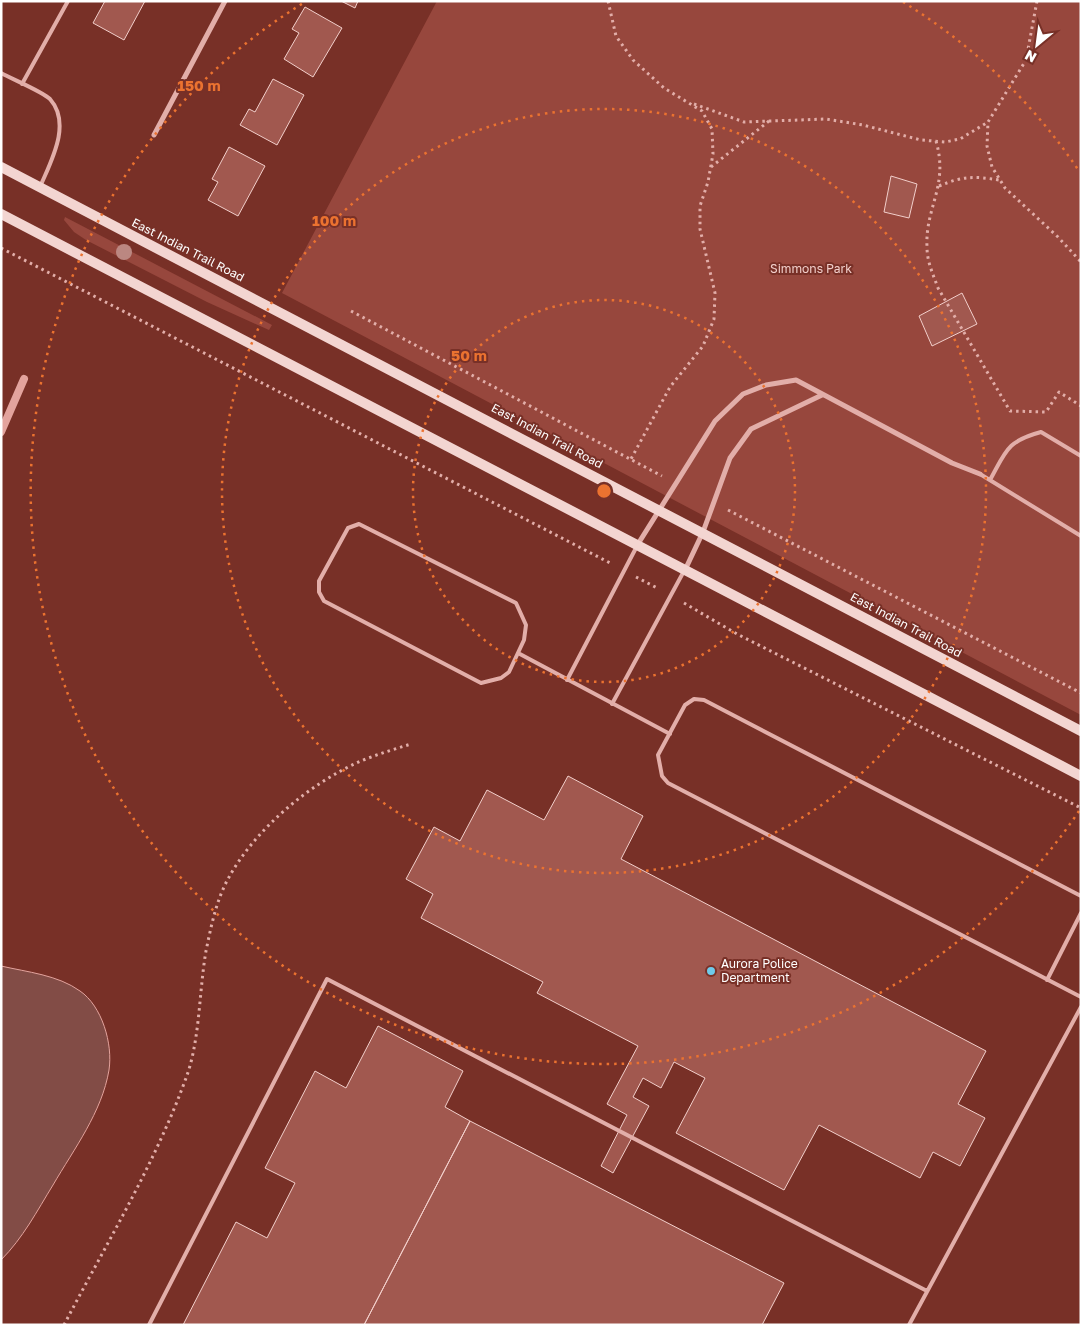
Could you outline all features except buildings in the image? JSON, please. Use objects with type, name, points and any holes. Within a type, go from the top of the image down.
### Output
[{"type":"main road","name":"East Indian Trail Road","points":[[1,167],[1081,731]]},
{"type":"main road","points":[[1,214],[1081,776]]},
{"type":"street","points":[[154,135],[225,1]]},
{"type":"street","points":[[638,544],[715,421],[743,394],[766,386],[796,380],[952,464],[980,474]]},
{"type":"street","points":[[685,570],[703,532],[730,458],[751,429],[822,395]]},
{"type":"lane","points":[[22,84],[68,1]]},
{"type":"lane","points":[[1,73],[49,98],[59,117],[59,137],[40,187]]},
{"type":"lane","points":[[990,480],[1008,448],[1015,440],[1028,435],[1041,432],[1081,456]]},
{"type":"lane","points":[[980,474],[1081,536]]},
{"type":"lane","points":[[359,524],[516,603],[526,625],[524,640],[518,653],[509,672],[502,678],[481,683],[324,601],[318,592],[319,581],[348,528],[359,524]]},
{"type":"lane","points":[[567,680],[638,544]]},
{"type":"lane","points":[[612,704],[685,570]]},
{"type":"lane","points":[[518,653],[670,734]]},
{"type":"lane","points":[[1081,896],[704,700],[694,699],[685,704],[658,755],[662,776],[668,783],[1081,997]]},
{"type":"lane","points":[[1047,980],[1081,913]]},
{"type":"lane","points":[[149,1325],[327,979],[927,1291]]},
{"type":"lane","points":[[909,1325],[1081,1007]]},
{"type":"path","points":[[608,1],[616,36],[633,60],[664,88],[702,111],[712,128],[713,154],[700,206],[700,221],[716,293],[714,319],[703,346],[670,387],[631,459]]},
{"type":"path","points":[[687,101],[744,122],[826,120],[863,124],[921,140],[960,139],[988,122],[1026,60],[1037,1]]},
{"type":"path","points":[[711,167],[770,121]]},
{"type":"path","points":[[988,122],[987,146],[992,167],[1005,188],[1058,237],[1081,262]]},
{"type":"path","points":[[936,141],[940,157],[939,186],[928,226],[927,246],[929,266],[938,288],[1010,411],[1046,412],[1059,392],[1081,406]]},
{"type":"path","points":[[939,186],[956,179],[974,176],[1000,180]]},
{"type":"path","points":[[1,248],[624,571],[737,634],[1081,808]]},
{"type":"path","points":[[351,311],[676,483]]},
{"type":"path","points":[[714,502],[1081,694]]},
{"type":"path","points":[[64,1325],[169,1123],[188,1075],[206,952],[216,910],[228,880],[250,846],[277,816],[326,780],[361,761],[411,744]]},
{"type":"green space","name":"Simmons Park","points":[[437,1],[1081,1],[1081,715],[282,293]]},
{"type":"green space","points":[[65,217],[272,325],[269,330],[207,302],[86,240],[74,232],[64,220]]},
{"type":"shaded area","points":[[1,966],[62,981],[80,991],[88,998],[100,1016],[107,1038],[110,1060],[100,1101],[86,1130],[29,1224],[1,1260]]},
{"type":"waterway","points":[[1,432],[24,379]]},
{"type":"place","name":"Aurora Police Department","points":[[711,971]]}]
